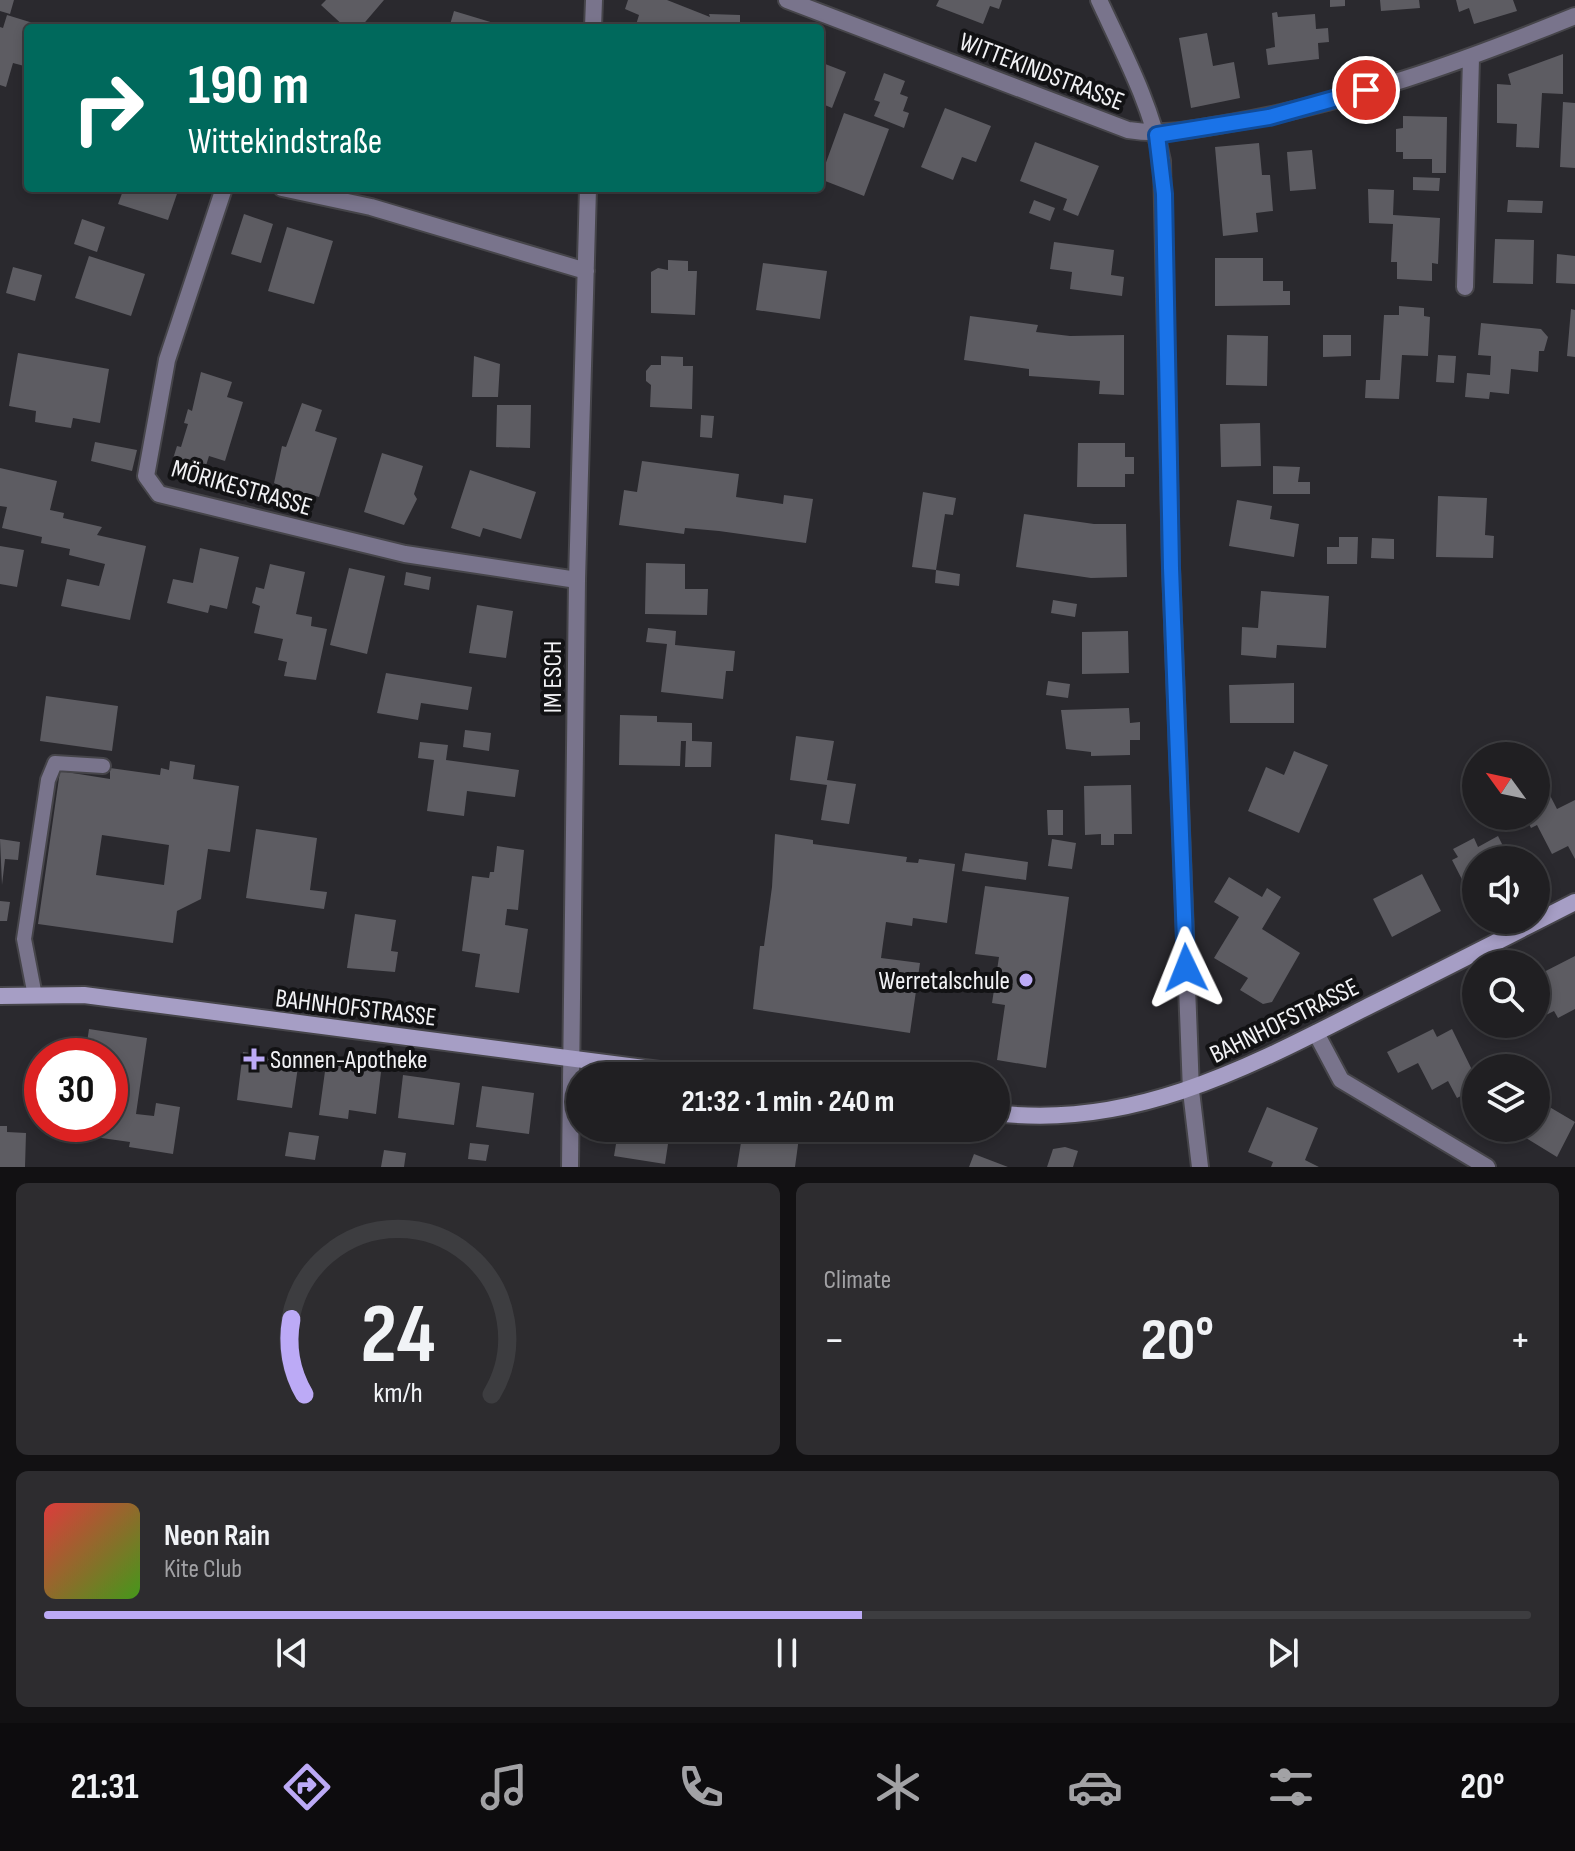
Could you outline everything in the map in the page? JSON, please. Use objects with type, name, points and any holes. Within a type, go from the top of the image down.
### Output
[{"type":"street","points":[[593,24],[594,0]]},
{"type":"street","name":"WITTEKINDSTRASSE","points":[[787,0],[1128,130],[1157,135],[1269,117],[1471,58],[1575,16]]},
{"type":"street","points":[[1099,0],[1157,135],[1164,194],[1171,568],[1191,1091],[1200,1167]]},
{"type":"street","points":[[1465,287],[1471,58]]},
{"type":"street","name":"MÖRIKESTRASSE","points":[[223,192],[167,360],[146,476],[159,494],[405,554],[577,580]]},
{"type":"street","points":[[301,192],[371,207],[586,271]]},
{"type":"street","name":"IM ESCH","points":[[570,1167],[574,1059],[577,580],[588,192]]},
{"type":"street","name":"BAHNHOFSTRASSE","points":[[1010,1113],[1070,1115],[1131,1106],[1191,1091],[1316,1033],[1575,902]]},
{"type":"street","name":"BAHNHOFSTRASSE","points":[[0,996],[84,995],[597,1062]]},
{"type":"street","points":[[1316,1033],[1341,1080],[1487,1167]]},
{"type":"lane","points":[[35,996],[24,939],[48,780],[55,763],[103,766]]},
{"type":"building","points":[[0,0],[14,0],[10,14],[0,11]]},
{"type":"building","points":[[326,0],[384,0],[363,24],[342,24],[321,5]]},
{"type":"building","points":[[628,0],[667,0],[710,17],[709,14],[740,15],[740,24],[636,24],[639,15],[625,9]]},
{"type":"building","points":[[939,0],[1002,0],[999,9],[990,6],[983,24],[936,6]]},
{"type":"building","points":[[1330,0],[1345,0],[1345,6],[1330,7]]},
{"type":"building","points":[[1380,0],[1419,0],[1420,8],[1381,11]]},
{"type":"building","points":[[1456,0],[1513,0],[1517,11],[1474,24],[1469,8],[1459,12]]},
{"type":"building","points":[[454,11],[497,24],[450,24]]},
{"type":"building","points":[[1277,12],[1278,17],[1315,14],[1316,29],[1328,28],[1329,42],[1318,43],[1319,59],[1268,65],[1266,49],[1275,47],[1272,13]]},
{"type":"building","points":[[7,15],[33,23],[24,24],[24,66],[13,63],[6,87],[0,85],[0,27],[3,28]]},
{"type":"building","points":[[1207,33],[1213,66],[1234,62],[1240,98],[1191,108],[1179,38]]},
{"type":"building","points":[[1563,54],[1563,94],[1542,93],[1539,148],[1516,147],[1517,124],[1497,123],[1497,84],[1511,85],[1508,74]]},
{"type":"building","points":[[824,64],[846,72],[832,108],[824,105]]},
{"type":"building","points":[[884,73],[905,81],[900,94],[908,97],[903,111],[909,113],[904,128],[874,116],[880,102],[874,100]]},
{"type":"building","points":[[1563,102],[1575,103],[1575,168],[1560,167]]},
{"type":"building","points":[[945,108],[991,126],[976,162],[962,157],[953,180],[921,167]]},
{"type":"building","points":[[844,113],[889,129],[864,196],[824,181],[824,168]]},
{"type":"building","points":[[1403,116],[1447,117],[1446,173],[1432,173],[1432,159],[1403,159],[1403,152],[1396,152],[1396,129],[1403,128]]},
{"type":"building","points":[[1035,142],[1099,166],[1078,216],[1063,210],[1067,199],[1020,181]]},
{"type":"building","points":[[1259,143],[1262,175],[1270,175],[1273,211],[1256,213],[1258,232],[1223,236],[1215,147]]},
{"type":"building","points":[[1312,150],[1316,189],[1290,191],[1287,152]]},
{"type":"building","points":[[1413,177],[1440,178],[1439,191],[1413,190]]},
{"type":"building","points":[[1368,189],[1394,190],[1393,215],[1440,218],[1438,264],[1432,263],[1432,281],[1397,279],[1397,262],[1391,262],[1393,224],[1369,223]]},
{"type":"building","points":[[122,192],[178,192],[168,220],[118,204]]},
{"type":"building","points":[[1034,200],[1055,208],[1050,221],[1029,213]]},
{"type":"building","points":[[1508,200],[1543,201],[1542,213],[1507,212]]},
{"type":"building","points":[[244,214],[273,224],[261,263],[231,254]]},
{"type":"building","points":[[82,219],[105,227],[97,252],[74,244]]},
{"type":"building","points":[[287,227],[333,241],[314,304],[268,291]]},
{"type":"building","points":[[1495,239],[1534,240],[1533,284],[1493,283]]},
{"type":"building","points":[[1054,242],[1114,250],[1111,275],[1124,277],[1122,296],[1070,289],[1072,272],[1050,269]]},
{"type":"building","points":[[1557,254],[1575,256],[1575,284],[1556,283]]},
{"type":"building","points":[[89,256],[145,274],[131,316],[75,298]]},
{"type":"building","points":[[1215,258],[1263,258],[1263,281],[1283,281],[1283,291],[1290,291],[1290,305],[1215,306]]},
{"type":"building","points":[[668,260],[688,261],[688,271],[697,271],[695,315],[651,313],[651,272],[658,268],[668,270]]},
{"type":"building","points":[[763,263],[827,271],[820,319],[756,310]]},
{"type":"building","points":[[13,267],[42,275],[35,301],[6,293]]},
{"type":"building","points":[[1399,306],[1424,308],[1424,316],[1430,317],[1428,356],[1402,355],[1399,399],[1365,398],[1366,380],[1380,380],[1384,315],[1399,315]]},
{"type":"building","points":[[1571,309],[1575,310],[1575,357],[1567,356]]},
{"type":"building","points":[[970,316],[1038,325],[1036,332],[1070,336],[1124,335],[1124,395],[1099,394],[1100,381],[1029,376],[1029,369],[964,360]]},
{"type":"building","points":[[1481,323],[1541,329],[1548,337],[1544,351],[1539,351],[1538,372],[1511,369],[1509,394],[1490,392],[1489,399],[1465,397],[1467,373],[1490,375],[1491,356],[1478,355]]},
{"type":"building","points":[[1227,335],[1268,336],[1267,386],[1226,385]]},
{"type":"building","points":[[1323,335],[1351,335],[1351,356],[1323,357]]},
{"type":"building","points":[[18,353],[109,369],[100,423],[73,418],[71,428],[35,422],[36,411],[9,406]]},
{"type":"building","points":[[1438,355],[1456,356],[1454,383],[1436,382]]},
{"type":"building","points":[[474,356],[500,364],[498,397],[472,397]]},
{"type":"building","points":[[661,356],[683,357],[683,366],[693,366],[692,409],[650,407],[651,385],[646,381],[646,371],[651,365],[661,365]]},
{"type":"building","points":[[201,372],[232,382],[227,397],[243,402],[225,461],[209,456],[204,472],[172,462],[177,446],[181,447],[188,424],[184,423],[188,409],[192,411]]},
{"type":"building","points":[[302,403],[322,410],[315,431],[337,438],[319,497],[305,493],[300,496],[274,483],[282,446],[286,447]]},
{"type":"building","points":[[497,405],[531,405],[530,448],[496,447]]},
{"type":"building","points":[[701,415],[714,416],[712,438],[700,437]]},
{"type":"building","points":[[1260,423],[1261,466],[1221,467],[1220,424]]},
{"type":"building","points":[[95,442],[137,450],[132,471],[91,461]]},
{"type":"building","points":[[1078,443],[1125,443],[1125,457],[1134,457],[1134,474],[1125,474],[1125,487],[1077,487]]},
{"type":"building","points":[[382,453],[423,466],[414,494],[417,499],[404,525],[364,512]]},
{"type":"building","points":[[642,461],[739,474],[736,497],[783,504],[784,495],[813,499],[806,543],[719,531],[685,528],[684,534],[619,525],[624,490],[637,492]]},
{"type":"building","points":[[1273,466],[1300,467],[1298,482],[1310,482],[1310,494],[1273,494]]},
{"type":"building","points":[[0,468],[57,481],[50,510],[64,513],[63,518],[102,527],[97,535],[146,546],[130,620],[61,606],[67,579],[99,586],[105,564],[69,555],[70,549],[41,543],[42,537],[2,528],[7,507],[0,506]]},
{"type":"building","points":[[470,470],[536,492],[521,539],[483,528],[480,537],[451,528]]},
{"type":"building","points":[[263,488],[283,493],[279,509],[259,503]]},
{"type":"building","points":[[923,492],[956,498],[953,515],[945,514],[936,570],[912,567]]},
{"type":"building","points":[[1438,496],[1487,498],[1485,535],[1494,536],[1493,558],[1436,557]]},
{"type":"building","points":[[1237,500],[1272,506],[1270,519],[1299,524],[1294,557],[1229,546]]},
{"type":"building","points":[[1024,514],[1094,524],[1126,524],[1127,577],[1091,578],[1016,567]]},
{"type":"building","points":[[1339,537],[1358,537],[1357,564],[1327,564],[1327,547],[1339,547]]},
{"type":"building","points":[[1372,538],[1394,539],[1394,559],[1371,558]]},
{"type":"building","points":[[0,546],[24,550],[17,587],[0,584]]},
{"type":"building","points":[[200,548],[239,557],[227,609],[210,605],[208,613],[167,603],[173,579],[193,583]]},
{"type":"building","points":[[646,563],[685,564],[685,589],[708,589],[707,615],[645,614]]},
{"type":"building","points":[[270,564],[305,572],[296,614],[312,617],[311,626],[327,629],[316,680],[284,676],[287,662],[278,660],[283,639],[254,633],[260,606],[252,603],[256,587],[264,589]]},
{"type":"building","points":[[349,568],[385,576],[367,654],[330,645]]},
{"type":"building","points":[[936,570],[960,574],[959,586],[935,583]]},
{"type":"building","points":[[406,572],[431,577],[429,590],[404,585]]},
{"type":"building","points":[[1261,591],[1329,596],[1326,648],[1277,645],[1276,658],[1241,655],[1242,627],[1258,628]]},
{"type":"building","points":[[1053,600],[1077,604],[1075,617],[1051,613]]},
{"type":"building","points":[[477,605],[513,611],[506,658],[469,653]]},
{"type":"building","points":[[648,628],[676,631],[675,645],[735,651],[733,671],[726,671],[723,699],[661,692],[667,644],[646,642]]},
{"type":"building","points":[[1128,631],[1129,673],[1082,674],[1082,632]]},
{"type":"building","points":[[386,673],[472,687],[468,710],[421,703],[418,720],[377,713]]},
{"type":"building","points":[[1048,681],[1070,684],[1068,698],[1046,695]]},
{"type":"building","points":[[1294,683],[1294,723],[1230,723],[1229,685]]},
{"type":"building","points":[[46,696],[118,706],[112,751],[40,741]]},
{"type":"building","points":[[1129,708],[1130,723],[1140,722],[1140,740],[1130,740],[1130,755],[1091,756],[1091,752],[1066,749],[1061,710]]},
{"type":"building","points":[[620,715],[657,716],[657,722],[692,723],[692,741],[712,742],[711,767],[685,767],[686,741],[681,741],[680,766],[619,765]]},
{"type":"building","points":[[465,730],[491,733],[489,751],[463,747]]},
{"type":"building","points":[[796,736],[834,741],[827,780],[856,784],[849,824],[821,820],[827,785],[790,780]]},
{"type":"building","points":[[420,742],[448,745],[446,760],[519,770],[515,797],[467,791],[464,816],[427,811],[434,760],[418,758]]},
{"type":"building","points":[[1294,751],[1328,765],[1299,833],[1248,811],[1266,767],[1284,775]]},
{"type":"building","points":[[170,761],[195,765],[193,779],[239,786],[230,852],[208,849],[201,899],[177,911],[173,943],[38,924],[60,771],[110,779],[110,768],[160,775],[161,768],[169,770]],"holes":[[[102,835],[169,845],[164,885],[96,875]]]},
{"type":"building","points":[[1131,785],[1132,834],[1114,834],[1114,845],[1101,845],[1101,834],[1085,835],[1084,786]]},
{"type":"building","points":[[1550,795],[1557,809],[1575,800],[1575,859],[1568,846],[1552,854],[1540,830],[1550,830]]},
{"type":"building","points":[[1047,810],[1063,810],[1063,835],[1048,835]]},
{"type":"building","points":[[256,829],[317,838],[310,890],[327,892],[324,909],[246,898]]},
{"type":"building","points":[[775,834],[813,840],[813,844],[907,857],[906,862],[918,863],[919,859],[955,864],[947,923],[913,918],[912,926],[886,922],[881,958],[920,963],[910,1033],[753,1009],[760,946],[764,946],[772,887]]},
{"type":"building","points":[[1498,836],[1503,846],[1480,846]]},
{"type":"building","points":[[1474,838],[1478,846],[1462,846],[1462,879],[1452,860],[1458,857],[1453,849]]},
{"type":"building","points":[[0,839],[20,842],[18,860],[5,859],[2,885]]},
{"type":"building","points":[[1052,839],[1076,843],[1072,869],[1048,866]]},
{"type":"building","points":[[497,846],[524,850],[518,910],[507,909],[505,925],[528,929],[519,993],[475,987],[480,954],[462,951],[472,876],[489,878],[490,872],[494,872]]},
{"type":"building","points":[[965,853],[1028,862],[1026,880],[962,871]]},
{"type":"building","points":[[1422,874],[1441,911],[1392,937],[1373,899]]},
{"type":"building","points":[[1229,877],[1262,897],[1267,888],[1281,897],[1262,929],[1300,953],[1272,1002],[1263,1004],[1240,990],[1248,978],[1214,958],[1239,917],[1214,902]]},
{"type":"building","name":"Werretalschule","points":[[985,886],[1069,897],[1046,1068],[997,1060],[1005,1005],[992,1003],[999,957],[975,954]]},
{"type":"building","points":[[0,901],[10,902],[7,921],[0,921]]},
{"type":"building","points":[[355,914],[396,920],[391,951],[398,952],[395,972],[347,968]]},
{"type":"building","points":[[1575,956],[1575,1009],[1558,1018],[1554,1011],[1550,1013],[1550,969]]},
{"type":"building","points":[[89,1029],[147,1038],[136,1114],[154,1116],[156,1103],[180,1107],[173,1154],[129,1147],[128,1038],[88,1038]]},
{"type":"building","points":[[1433,1029],[1437,1037],[1452,1029],[1464,1054],[1462,1095],[1457,1098],[1448,1081],[1432,1090],[1418,1063],[1398,1073],[1387,1052]]},
{"type":"building","points":[[243,1052],[299,1060],[292,1108],[237,1100]]},
{"type":"building","points":[[326,1064],[381,1072],[376,1114],[349,1110],[348,1119],[319,1115]]},
{"type":"building","points":[[403,1075],[460,1083],[454,1125],[398,1118]]},
{"type":"building","points":[[482,1086],[534,1093],[529,1134],[476,1127]]},
{"type":"building","points":[[1267,1107],[1318,1128],[1305,1160],[1319,1167],[1271,1167],[1273,1162],[1248,1152]]},
{"type":"building","points":[[1550,1107],[1575,1122],[1557,1157],[1532,1142],[1550,1142]]},
{"type":"building","points":[[0,1126],[7,1126],[7,1132],[24,1133],[25,1167],[0,1167]]},
{"type":"building","points":[[289,1132],[319,1136],[315,1160],[285,1156]]},
{"type":"building","points":[[741,1142],[798,1142],[795,1167],[737,1167]]},
{"type":"building","points":[[470,1143],[489,1145],[486,1161],[468,1159]]},
{"type":"building","points":[[607,1143],[668,1144],[665,1164],[614,1156],[616,1144]]},
{"type":"building","points":[[1065,1147],[1078,1151],[1073,1167],[1047,1167],[1053,1149]]},
{"type":"building","points":[[384,1150],[406,1153],[404,1167],[381,1167]]},
{"type":"building","points":[[974,1154],[1008,1167],[969,1167]]},
{"type":"place","name":"Werretalschule","points":[[1026,980]]},
{"type":"place","name":"Sonnen-Apotheke","points":[[254,1059]]},
{"type":"route","points":[[1186,968],[1171,568],[1164,194],[1157,135],[1269,117],[1366,90]]}]
